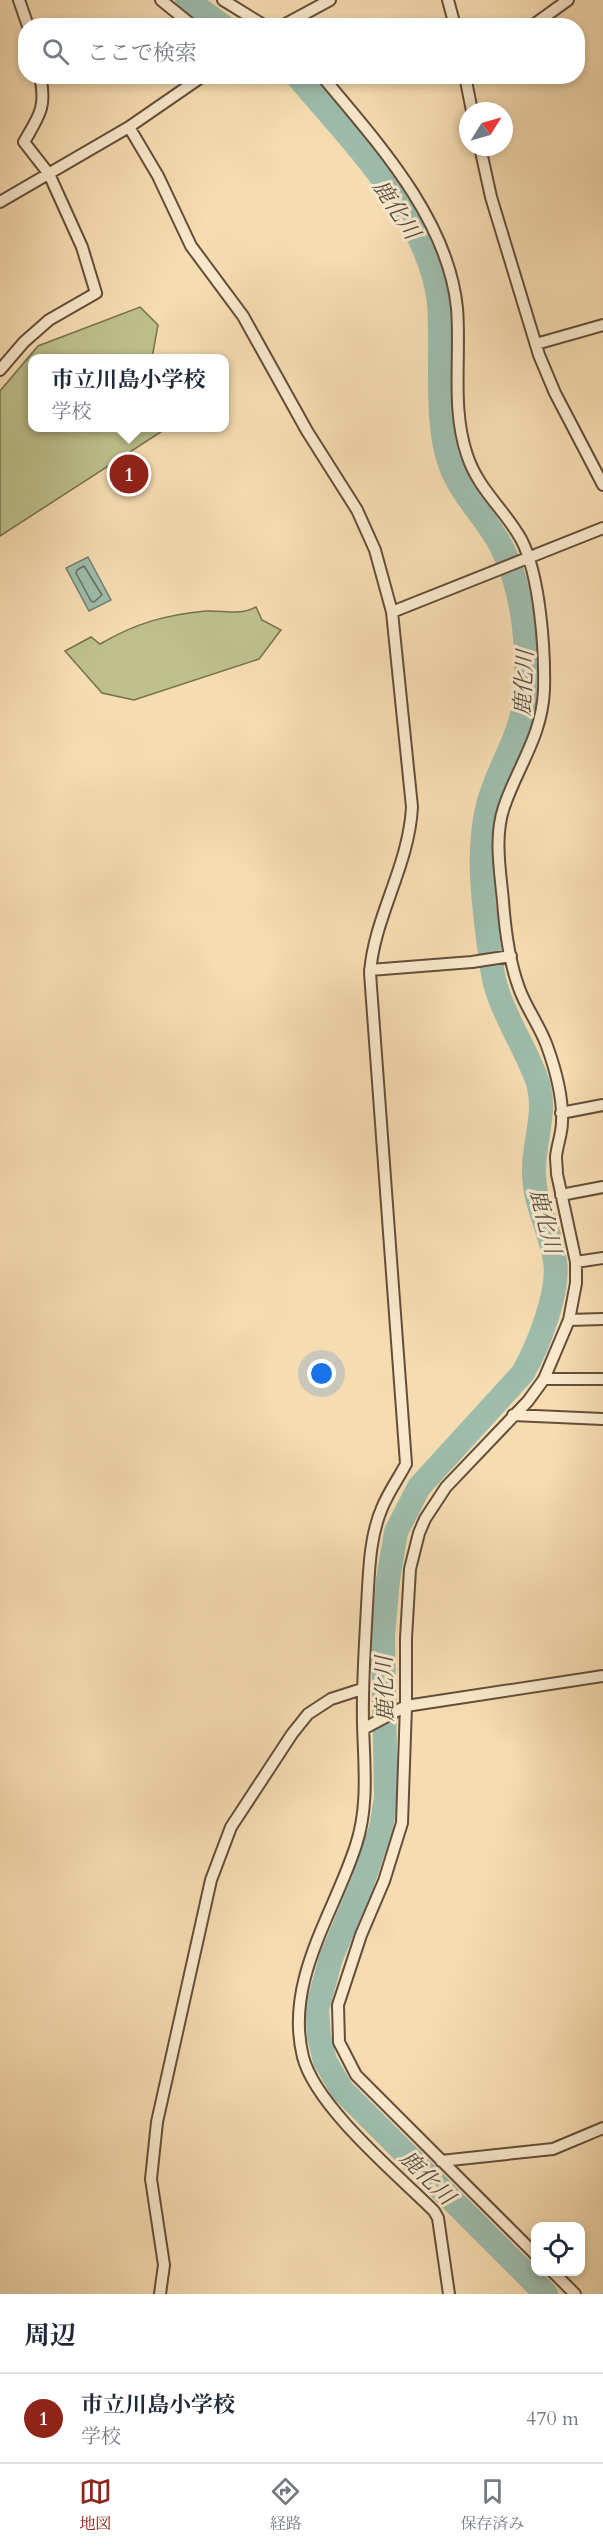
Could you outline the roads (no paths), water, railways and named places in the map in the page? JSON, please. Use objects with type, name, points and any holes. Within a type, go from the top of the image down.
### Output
[{"type":"street","points":[[19,0],[25,18]]},
{"type":"street","points":[[161,0],[183,18]]},
{"type":"street","points":[[223,0],[252,18]]},
{"type":"street","points":[[297,18],[330,0]]},
{"type":"street","points":[[448,0],[452,18]]},
{"type":"street","points":[[543,18],[568,0]]},
{"type":"street","points":[[0,370],[24,342],[48,320],[96,293],[82,247],[49,174],[24,142],[43,110],[42,84]]},
{"type":"street","points":[[0,202],[129,127],[191,84]]},
{"type":"street","points":[[328,84],[401,176],[429,218],[451,276],[457,307],[458,388],[465,450],[476,479],[512,525],[530,558],[543,652],[544,692],[537,730],[505,804],[499,833],[503,903],[509,957],[518,987],[547,1044],[561,1113],[561,1134],[556,1161],[576,1263],[576,1283],[569,1320],[544,1379],[528,1401],[446,1488],[435,1502],[419,1533],[408,1587],[402,1823],[384,1881],[361,1935],[340,1994],[338,2030],[343,2051],[356,2075],[531,2249]]},
{"type":"street","points":[[467,84],[470,102]]},
{"type":"street","points":[[129,127],[158,176],[195,253],[243,316],[307,431],[357,510],[375,550],[392,612],[412,807],[411,828],[370,970],[406,1464],[382,1508],[374,1533],[370,1563],[362,1689],[366,1727],[365,1794],[357,1844],[318,1940],[300,1994],[298,2025],[303,2058],[317,2086],[360,2138],[434,2211],[438,2218],[449,2294]]},
{"type":"street","points":[[482,156],[491,197],[536,344],[555,393],[603,485]]},
{"type":"street","points":[[536,344],[603,325]]},
{"type":"street","points":[[392,612],[603,528]]},
{"type":"street","points":[[370,970],[509,957]]},
{"type":"street","points":[[561,1113],[603,1105]]},
{"type":"street","points":[[561,1195],[603,1186]]},
{"type":"street","points":[[576,1263],[603,1258]]},
{"type":"street","points":[[569,1320],[603,1319]]},
{"type":"street","points":[[544,1379],[603,1379]]},
{"type":"street","points":[[513,1415],[603,1419]]},
{"type":"street","points":[[366,1727],[406,1706],[603,1676]]},
{"type":"street","points":[[160,2294],[164,2265],[151,2179],[157,2122],[211,1880],[231,1827],[292,1734],[308,1714],[331,1699],[362,1689]]},
{"type":"street","points":[[441,2161],[553,2149],[603,2128]]},
{"type":"street","points":[[558,2276],[575,2294]]},
{"type":"water","points":[[88,557],[111,600],[89,611],[66,568]]},
{"type":"waterway","name":"鹿化川","points":[[187,0],[212,18]]},
{"type":"waterway","name":"鹿化川","points":[[304,84],[385,182],[405,211],[421,241],[433,272],[439,304],[441,407],[445,447],[460,486],[501,546],[519,598],[525,635],[526,689],[521,720],[494,787],[485,819],[482,855],[483,892],[492,967],[500,1000],[538,1083],[541,1106],[534,1162],[535,1184],[553,1250],[556,1274],[551,1303],[535,1348],[523,1373],[419,1487],[396,1532],[388,1580],[383,1636],[386,1798],[381,1828],[362,1884],[331,1958],[317,2009],[319,2037],[325,2061],[342,2090],[546,2294]]},
{"type":"place","name":"市立川島小学校","points":[[129,474]]}]
